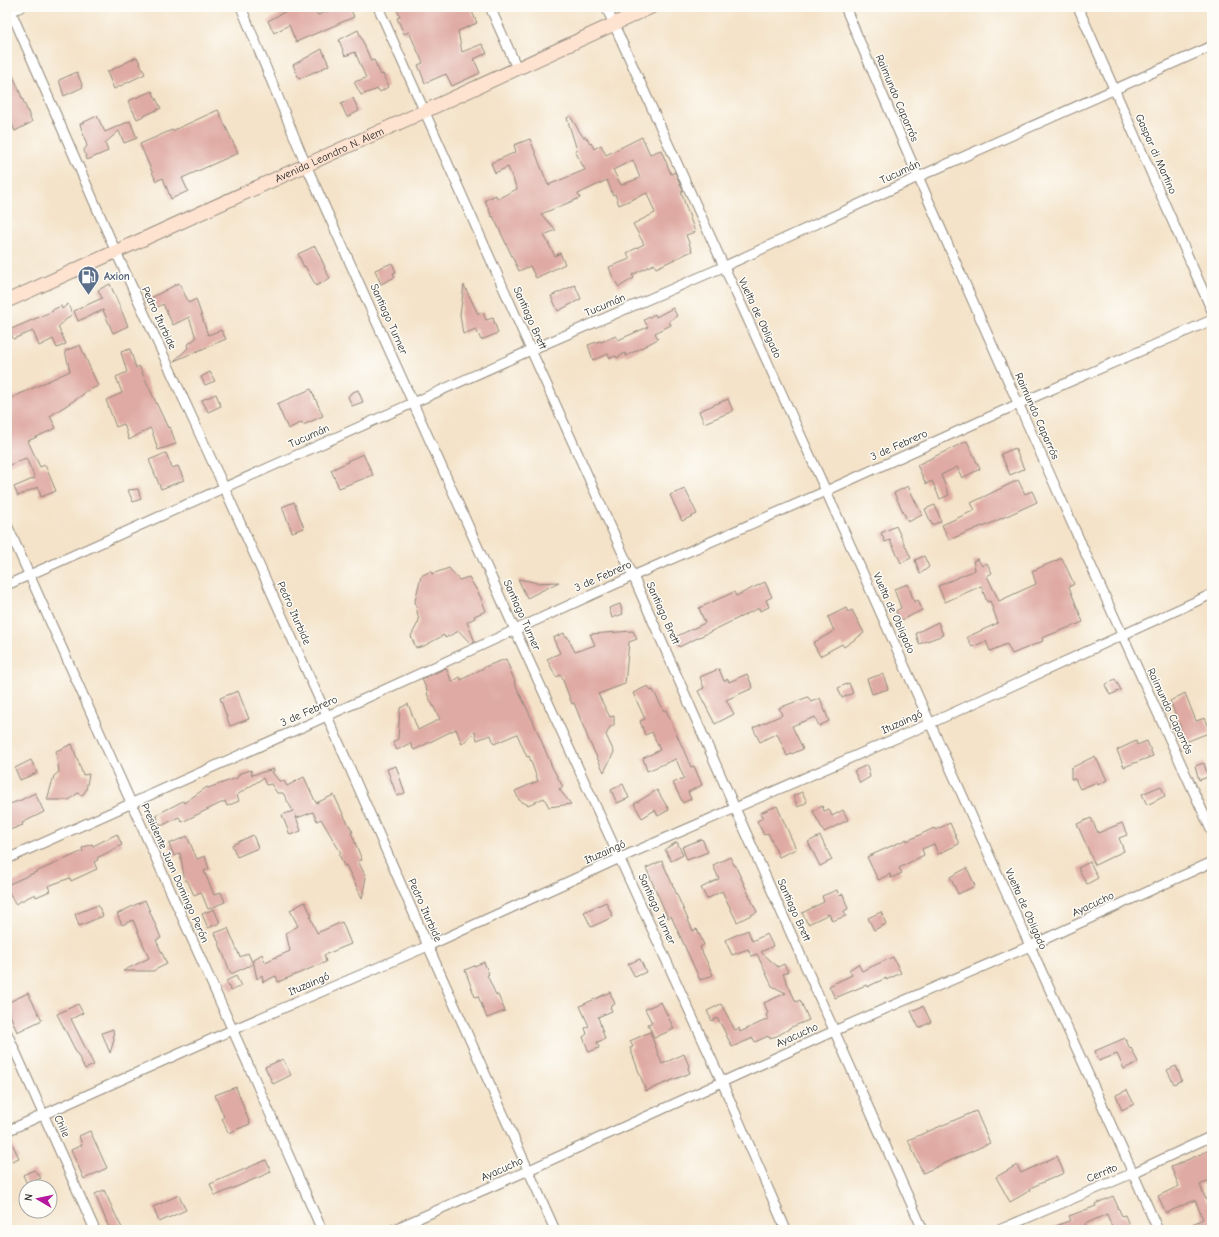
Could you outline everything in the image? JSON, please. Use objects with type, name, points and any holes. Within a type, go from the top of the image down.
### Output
[{"type":"main road","name":"Avenida Leandro N. Alem","points":[[7,301],[651,7]]},
{"type":"street","points":[[9,11],[21,7]]},
{"type":"street","name":"Santiago Turner","points":[[241,7],[306,165],[515,630],[722,1082],[786,1230]]},
{"type":"street","name":"Santiago Brett","points":[[378,7],[531,350],[634,576],[735,808],[923,1230]]},
{"type":"street","points":[[490,7],[517,68]]},
{"type":"street","name":"Vuelta de Obligado","points":[[606,7],[931,723],[1158,1230]]},
{"type":"street","name":"Raimundo Caparrós","points":[[845,7],[1018,404],[1212,832]]},
{"type":"street","name":"Gaspar di Martino","points":[[1078,7],[1212,311]]},
{"type":"street","name":"Pedro Iturbide","points":[[9,11],[116,252],[327,716],[555,1230]]},
{"type":"street","name":"Tucumán","points":[[7,585],[531,350],[723,267],[918,176],[1212,46]]},
{"type":"street","name":"3 de Febrero","points":[[7,859],[1018,404],[1212,320]]},
{"type":"street","name":"Presidente Juan Domingo Perón","points":[[7,525],[322,1230]]},
{"type":"street","name":"Ituzaingó","points":[[7,1131],[232,1030],[428,946],[620,858],[931,723],[1212,594]]},
{"type":"street","name":"Ayacucho","points":[[392,1230],[529,1170],[834,1031],[1030,946],[1212,862]]},
{"type":"street","name":"Chile","points":[[7,1033],[95,1230]]},
{"type":"street","name":"Cerrito","points":[[999,1230],[1133,1173],[1212,1136]]},
{"type":"building","points":[[293,7],[314,7],[318,15],[338,7],[350,7],[354,17],[296,42],[289,25],[274,33],[268,21]]},
{"type":"building","points":[[396,7],[470,7],[477,23],[458,31],[462,52],[482,44],[487,53],[474,59],[480,73],[452,86],[446,74],[425,83],[418,65],[423,63],[409,32],[404,34],[397,18],[400,17]]},
{"type":"building","points":[[358,30],[371,61],[374,60],[381,75],[383,74],[388,87],[380,92],[378,89],[361,95],[354,82],[366,78],[355,52],[345,56],[339,40]]},
{"type":"building","points":[[322,49],[329,65],[299,79],[293,65]]},
{"type":"building","points":[[137,57],[145,74],[114,89],[107,72]]},
{"type":"building","points":[[7,61],[32,122],[15,131],[7,112]]},
{"type":"building","points":[[77,72],[83,87],[64,96],[59,80]]},
{"type":"building","points":[[152,91],[161,108],[137,119],[128,101]]},
{"type":"building","points":[[353,98],[359,111],[347,117],[341,104]]},
{"type":"building","points":[[218,110],[238,153],[182,178],[188,191],[171,199],[163,178],[156,181],[140,144]]},
{"type":"building","points":[[97,116],[105,132],[130,121],[137,138],[124,143],[119,131],[105,143],[108,151],[87,160],[84,150],[87,146],[80,124]]},
{"type":"building","points":[[570,116],[583,137],[586,137],[594,149],[601,145],[606,155],[642,137],[650,154],[661,150],[671,174],[675,172],[683,191],[681,191],[695,232],[686,235],[692,251],[656,268],[654,264],[632,275],[634,278],[619,287],[613,278],[609,267],[630,259],[627,253],[644,244],[633,224],[655,213],[647,193],[619,205],[607,180],[578,194],[580,198],[541,214],[556,230],[544,235],[555,256],[560,253],[565,264],[536,278],[530,266],[519,271],[485,200],[496,195],[497,199],[517,189],[508,167],[495,173],[491,163],[516,152],[514,145],[530,139],[548,185],[585,170],[575,151],[577,150],[567,118]],"holes":[[[633,160],[640,178],[621,185],[613,170]]]},
{"type":"building","points":[[315,246],[330,278],[316,286],[298,254]]},
{"type":"building","points":[[392,263],[396,272],[393,273],[395,277],[381,284],[375,270]]},
{"type":"building","points":[[179,283],[189,303],[196,299],[208,335],[221,330],[226,339],[174,361],[188,348],[187,345],[196,338],[189,317],[173,325],[163,304],[156,308],[151,298]]},
{"type":"building","points":[[110,284],[128,326],[113,333],[103,310],[78,321],[74,311],[102,298],[98,290]]},
{"type":"building","points":[[464,285],[478,314],[483,312],[486,320],[493,318],[498,333],[481,340],[476,329],[463,334],[460,315]]},
{"type":"building","points":[[575,285],[581,299],[558,311],[551,296]]},
{"type":"building","points":[[68,304],[72,314],[58,327],[66,344],[57,348],[53,339],[39,346],[33,331],[13,339],[9,330],[61,306],[62,309]]},
{"type":"building","points":[[673,308],[677,316],[669,321],[671,325],[655,333],[658,339],[626,356],[625,353],[617,358],[616,356],[610,358],[608,354],[593,360],[588,345],[616,336],[618,340],[648,327],[644,320],[655,314],[656,317]]},
{"type":"building","points":[[80,345],[98,386],[83,393],[84,394],[50,416],[56,428],[28,441],[40,467],[45,465],[56,491],[41,497],[38,487],[18,496],[14,487],[35,478],[26,458],[7,466],[7,400],[70,371],[65,351]]},
{"type":"building","points":[[130,349],[136,368],[139,366],[168,428],[170,427],[176,444],[158,450],[150,428],[129,440],[124,424],[116,427],[106,400],[122,393],[116,377],[127,372],[121,352]]},
{"type":"building","points":[[210,372],[215,381],[205,385],[201,377]]},
{"type":"building","points":[[311,389],[323,416],[303,425],[302,422],[288,429],[277,404]]},
{"type":"building","points":[[358,390],[363,402],[352,406],[348,397],[351,393]]},
{"type":"building","points":[[216,394],[221,406],[208,412],[202,400]]},
{"type":"building","points":[[728,399],[733,411],[704,423],[699,411]]},
{"type":"building","points":[[967,441],[980,469],[962,478],[957,467],[941,475],[949,495],[940,499],[932,481],[926,484],[917,465]]},
{"type":"building","points":[[1015,448],[1024,469],[1010,475],[1001,454]]},
{"type":"building","points":[[166,453],[172,468],[178,466],[184,480],[161,489],[149,460]]},
{"type":"building","points":[[363,454],[373,475],[339,488],[331,470]]},
{"type":"building","points":[[1018,480],[1025,494],[1032,491],[1037,502],[983,527],[982,526],[949,540],[942,525],[975,510],[971,503]]},
{"type":"building","points":[[908,486],[922,515],[908,522],[894,493]]},
{"type":"building","points":[[138,489],[141,499],[133,502],[128,490]]},
{"type":"building","points":[[685,489],[697,514],[682,521],[670,495]]},
{"type":"building","points":[[294,502],[304,528],[292,532],[282,507]]},
{"type":"building","points":[[935,505],[941,521],[932,525],[925,509]]},
{"type":"building","points":[[896,526],[911,558],[901,563],[890,540],[885,542],[881,533]]},
{"type":"building","points":[[924,556],[929,567],[920,574],[915,560]]},
{"type":"building","points":[[1062,558],[1074,584],[1069,587],[1083,622],[1042,638],[1043,641],[1012,654],[1007,644],[990,651],[986,641],[972,647],[967,637],[998,623],[990,601],[987,602],[981,586],[945,602],[938,586],[975,570],[973,561],[978,559],[982,566],[987,563],[992,573],[987,576],[999,601],[1036,584],[1032,571]]},
{"type":"building","points":[[449,568],[459,580],[469,577],[480,596],[486,611],[474,616],[475,618],[467,622],[475,642],[471,644],[459,631],[445,638],[444,635],[424,646],[416,648],[411,636],[419,621],[415,601],[421,576],[431,571],[432,574]]},
{"type":"building","points":[[518,579],[535,583],[559,582],[527,598]]},
{"type":"building","points":[[765,582],[772,597],[766,600],[769,607],[760,611],[759,608],[679,647],[675,637],[705,623],[699,608],[734,592],[736,596]]},
{"type":"building","points":[[908,584],[914,602],[918,600],[922,610],[900,621],[896,611],[901,608],[894,589]]},
{"type":"building","points":[[620,604],[623,614],[612,618],[609,608]]},
{"type":"building","points":[[846,608],[848,612],[852,610],[864,633],[844,647],[842,644],[820,656],[813,643],[834,631],[828,617]]},
{"type":"building","points":[[938,622],[943,635],[919,644],[916,633]]},
{"type":"building","points":[[633,631],[637,639],[629,642],[625,684],[598,694],[610,717],[614,716],[614,725],[610,727],[606,735],[614,752],[604,772],[590,743],[574,703],[572,704],[561,675],[556,677],[547,659],[560,653],[553,638],[564,633],[575,652],[595,645],[590,634]]},
{"type":"building","points":[[506,659],[514,682],[533,721],[553,769],[563,787],[559,789],[571,804],[549,807],[544,798],[528,805],[519,800],[515,791],[538,781],[529,756],[527,757],[517,734],[494,744],[491,735],[477,740],[475,732],[462,744],[456,729],[414,750],[410,743],[397,750],[393,742],[398,739],[400,708],[408,704],[418,730],[440,719],[427,694],[428,693],[422,679],[446,668],[452,682],[460,677],[461,680],[487,666]]},
{"type":"building","points":[[719,669],[724,681],[728,679],[729,682],[747,674],[753,688],[726,700],[734,714],[715,724],[698,691],[704,688],[700,677]]},
{"type":"building","points":[[883,674],[888,689],[872,694],[867,679]]},
{"type":"building","points":[[1115,679],[1121,690],[1110,695],[1105,685]]},
{"type":"building","points":[[849,683],[853,693],[842,698],[838,688]]},
{"type":"building","points":[[648,686],[651,691],[653,690],[664,711],[666,710],[691,767],[694,766],[702,785],[688,792],[691,799],[683,803],[673,783],[684,778],[676,759],[647,771],[643,758],[660,750],[652,732],[645,735],[640,721],[645,719],[633,693]]},
{"type":"building","points":[[238,691],[249,719],[230,726],[220,698]]},
{"type":"building","points":[[1185,693],[1196,721],[1205,718],[1211,732],[1183,743],[1177,729],[1181,728],[1170,701]]},
{"type":"building","points":[[808,697],[811,702],[820,698],[829,721],[819,726],[815,717],[792,726],[803,749],[787,756],[777,733],[760,742],[753,728],[782,715],[779,708]]},
{"type":"building","points":[[1136,741],[1137,745],[1147,741],[1153,756],[1124,767],[1117,750]]},
{"type":"building","points":[[72,744],[83,775],[89,774],[86,790],[82,796],[78,793],[69,800],[47,800],[54,776],[59,772],[56,751]]},
{"type":"building","points":[[1095,756],[1107,780],[1098,785],[1097,782],[1080,789],[1075,779],[1071,779],[1071,768]]},
{"type":"building","points":[[31,760],[37,773],[20,780],[15,768]]},
{"type":"building","points":[[1204,763],[1208,777],[1199,780],[1195,766]]},
{"type":"building","points":[[867,765],[870,777],[860,783],[854,771]]},
{"type":"building","points":[[396,766],[405,793],[397,796],[387,769]]},
{"type":"building","points":[[274,769],[272,772],[279,781],[284,781],[287,786],[304,777],[316,803],[334,795],[353,832],[351,832],[362,860],[358,861],[366,877],[362,898],[346,865],[344,866],[339,854],[341,853],[321,819],[317,821],[313,812],[297,818],[295,814],[301,831],[290,835],[282,815],[293,811],[283,793],[277,793],[271,784],[266,785],[263,778],[237,795],[239,801],[227,806],[225,801],[182,822],[179,817],[161,826],[156,815],[183,801],[184,803],[207,787],[208,788],[237,778],[240,773],[251,770],[252,775]]},
{"type":"building","points":[[623,784],[629,798],[617,803],[611,790]]},
{"type":"building","points":[[1161,786],[1165,796],[1147,805],[1142,794]]},
{"type":"building","points":[[657,790],[669,810],[658,816],[655,810],[642,818],[634,804]]},
{"type":"building","points":[[802,792],[807,802],[798,807],[793,796]]},
{"type":"building","points":[[35,793],[44,812],[22,823],[23,825],[7,831],[7,805]]},
{"type":"building","points":[[777,806],[796,849],[779,857],[768,833],[764,835],[757,821],[763,818],[760,813]]},
{"type":"building","points":[[822,806],[824,811],[829,809],[832,816],[843,810],[848,820],[824,832],[813,811]]},
{"type":"building","points":[[1091,818],[1098,833],[1122,823],[1127,835],[1119,838],[1124,851],[1095,865],[1077,824]]},
{"type":"building","points":[[950,823],[959,844],[938,854],[934,844],[922,849],[924,855],[899,868],[902,873],[891,878],[890,874],[878,880],[867,857],[907,839],[907,841],[934,828],[935,830]]},
{"type":"building","points":[[117,834],[122,845],[97,858],[98,860],[94,862],[97,869],[71,881],[70,878],[48,886],[50,891],[36,897],[35,894],[15,904],[7,885],[83,851],[82,848],[92,844],[93,846]]},
{"type":"building","points":[[253,835],[258,848],[237,857],[232,845]]},
{"type":"building","points":[[187,836],[197,859],[205,856],[209,869],[204,871],[214,895],[221,892],[225,902],[208,909],[201,892],[194,895],[187,880],[185,881],[180,853],[174,856],[169,844]]},
{"type":"building","points":[[820,836],[832,860],[820,866],[808,842]]},
{"type":"building","points":[[702,839],[708,852],[687,860],[682,847]]},
{"type":"building","points":[[677,842],[683,855],[671,861],[665,849]]},
{"type":"building","points":[[730,857],[757,912],[737,922],[722,891],[707,899],[701,888],[719,879],[713,865]]},
{"type":"building","points":[[662,861],[693,931],[697,929],[704,945],[700,947],[713,975],[700,980],[671,916],[668,918],[646,868]]},
{"type":"building","points":[[1090,862],[1098,878],[1087,884],[1078,868]]},
{"type":"building","points":[[967,868],[975,886],[958,894],[950,877]]},
{"type":"building","points":[[837,890],[839,896],[843,894],[848,909],[844,911],[846,916],[832,921],[829,914],[808,924],[802,913],[824,902],[822,896]]},
{"type":"building","points":[[145,900],[161,938],[156,940],[167,964],[153,971],[123,971],[149,958],[133,920],[122,925],[117,914]]},
{"type":"building","points":[[305,902],[312,916],[310,917],[317,933],[342,922],[351,944],[324,955],[326,962],[278,982],[276,976],[263,982],[262,975],[257,979],[253,960],[262,954],[265,962],[290,951],[286,933],[298,926],[290,910]]},
{"type":"building","points":[[606,902],[613,917],[591,927],[584,912]]},
{"type":"building","points":[[98,905],[103,916],[79,926],[75,914]]},
{"type":"building","points":[[214,909],[220,923],[208,928],[202,914]]},
{"type":"building","points":[[881,912],[886,924],[874,930],[868,918]]},
{"type":"building","points":[[228,928],[240,957],[248,953],[253,964],[231,974],[215,933]]},
{"type":"building","points":[[748,930],[752,941],[767,934],[773,946],[761,952],[778,967],[784,964],[788,972],[783,974],[796,1002],[800,1000],[809,1020],[789,1028],[777,1036],[769,1038],[768,1036],[755,1042],[753,1038],[732,1047],[717,1018],[712,1021],[707,1011],[721,1004],[735,1030],[739,1028],[740,1032],[768,1019],[766,1015],[768,1013],[764,1003],[786,993],[772,986],[757,954],[751,956],[748,949],[732,955],[725,940]]},
{"type":"building","points":[[893,957],[901,973],[886,980],[886,978],[867,987],[866,985],[835,998],[829,986],[852,975],[849,970],[858,964],[862,971]]},
{"type":"building","points":[[640,959],[646,972],[635,977],[628,964]]},
{"type":"building","points":[[484,962],[489,974],[487,975],[505,1011],[487,1018],[478,996],[475,997],[465,970]]},
{"type":"building","points":[[236,976],[241,986],[231,991],[226,981]]},
{"type":"building","points":[[610,992],[615,1004],[610,1007],[612,1011],[598,1017],[605,1039],[597,1042],[599,1048],[589,1052],[583,1037],[587,1034],[585,1028],[589,1026],[580,1006]]},
{"type":"building","points":[[28,993],[42,1020],[17,1032],[7,1007],[7,1003]]},
{"type":"building","points":[[661,1002],[674,1029],[654,1038],[648,1024],[652,1023],[645,1009]]},
{"type":"building","points":[[78,1004],[83,1013],[71,1019],[94,1065],[85,1069],[57,1014]]},
{"type":"building","points":[[923,1006],[931,1022],[919,1028],[911,1011]]},
{"type":"building","points":[[113,1029],[114,1040],[110,1053],[102,1033]]},
{"type":"building","points":[[650,1032],[662,1064],[684,1054],[690,1073],[646,1091],[630,1048],[633,1047],[630,1041]]},
{"type":"building","points":[[1125,1038],[1138,1062],[1124,1069],[1117,1054],[1099,1061],[1095,1051]]},
{"type":"building","points":[[283,1059],[291,1075],[273,1084],[265,1067]]},
{"type":"building","points":[[1176,1066],[1182,1080],[1174,1084],[1167,1070]]},
{"type":"building","points":[[236,1087],[250,1124],[228,1133],[222,1118],[224,1117],[215,1095]]},
{"type":"building","points":[[1127,1090],[1134,1104],[1122,1110],[1116,1095]]},
{"type":"building","points":[[976,1111],[990,1143],[923,1173],[908,1140]]},
{"type":"building","points":[[90,1131],[107,1168],[84,1179],[71,1150],[82,1145],[79,1136]]},
{"type":"building","points":[[7,1137],[9,1137],[19,1158],[7,1163]]},
{"type":"building","points":[[1212,1149],[1212,1179],[1200,1185],[1207,1202],[1212,1200],[1212,1230],[1180,1230],[1203,1219],[1195,1200],[1166,1213],[1158,1196],[1179,1186],[1171,1167]]},
{"type":"building","points":[[1057,1156],[1064,1173],[1030,1188],[1031,1190],[1010,1202],[996,1177],[1017,1165],[1021,1173]]},
{"type":"building","points":[[266,1160],[271,1172],[215,1196],[210,1184]]},
{"type":"building","points":[[34,1170],[41,1178],[25,1179],[23,1175]]},
{"type":"building","points":[[104,1190],[123,1230],[110,1230],[95,1194]]},
{"type":"building","points":[[179,1195],[186,1210],[159,1222],[153,1207]]},
{"type":"building","points":[[1113,1196],[1122,1216],[1125,1215],[1131,1230],[1113,1230],[1107,1214],[1085,1224],[1087,1230],[1046,1230],[1071,1220],[1069,1216],[1096,1206],[1095,1204]]},
{"type":"place","name":"Axion","points":[[89,296]]}]
